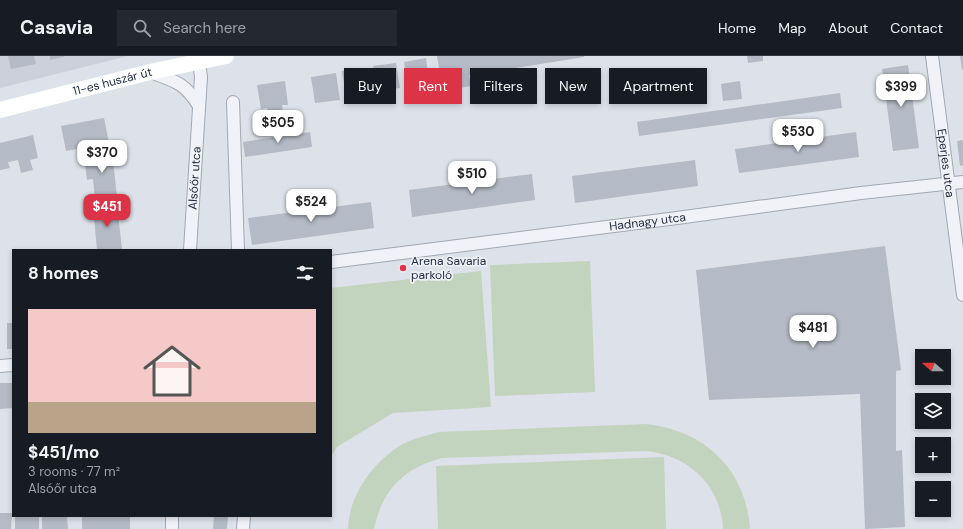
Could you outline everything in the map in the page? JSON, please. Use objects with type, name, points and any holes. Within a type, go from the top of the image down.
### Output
[{"type":"main road","name":"11-es huszár út","points":[[0,110],[150,72],[226,56]]},
{"type":"street","name":"Eperjes utca","points":[[932,56],[963,295]]},
{"type":"street","name":"Alsóőr utca","points":[[190,249],[201,77],[199,61]]},
{"type":"street","points":[[150,72],[180,84],[187,89],[199,106]]},
{"type":"street","points":[[233,102],[238,249]]},
{"type":"street","name":"Hadnagy utca","points":[[332,262],[862,193],[963,182]]},
{"type":"street","points":[[0,366],[12,365]]},
{"type":"street","points":[[172,517],[172,529]]},
{"type":"street","points":[[243,529],[244,517]]},
{"type":"shaded area","points":[[0,56],[128,56],[0,88]]},
{"type":"green space","points":[[590,261],[595,392],[495,396],[490,265]]},
{"type":"green space","points":[[481,271],[491,407],[393,413],[337,447],[332,454],[332,288]]},
{"type":"green space","points":[[647,424],[668,428],[687,435],[704,444],[719,457],[731,471],[740,488],[747,508],[750,529],[723,529],[721,513],[716,499],[709,486],[700,475],[675,459],[646,451],[442,458],[428,462],[416,468],[397,483],[389,492],[383,503],[374,529],[348,529],[352,505],[363,482],[388,454],[403,444],[413,440],[439,432]]},
{"type":"green space","points":[[664,457],[666,529],[438,529],[436,466]]},
{"type":"building","points":[[8,56],[34,56],[36,64],[11,69]]},
{"type":"building","points":[[50,56],[64,56],[64,57],[50,60]]},
{"type":"building","points":[[437,56],[584,56],[515,68],[470,68],[470,86],[462,88],[462,68],[439,68]]},
{"type":"building","points":[[747,56],[763,56],[763,61],[748,63]]},
{"type":"building","points":[[960,56],[963,56],[963,70],[962,70]]},
{"type":"building","points":[[426,58],[427,68],[405,68],[404,62]]},
{"type":"building","points":[[396,63],[400,88],[396,88],[396,68],[373,68],[373,66]]},
{"type":"building","points":[[908,65],[919,148],[893,151],[882,69]]},
{"type":"building","points":[[342,71],[344,71],[344,83]]},
{"type":"building","points":[[336,73],[340,100],[315,103],[311,77]]},
{"type":"building","points":[[285,81],[288,105],[282,105],[283,114],[268,116],[267,108],[261,109],[257,85]]},
{"type":"building","points":[[740,81],[742,99],[723,101],[721,84]]},
{"type":"building","points":[[840,93],[842,108],[639,136],[637,122]]},
{"type":"building","points":[[104,118],[109,143],[66,151],[61,126]]},
{"type":"building","points":[[310,132],[312,147],[245,157],[243,142]]},
{"type":"building","points":[[856,132],[859,157],[739,173],[735,149]]},
{"type":"building","points":[[33,135],[38,158],[30,160],[33,170],[21,173],[18,160],[8,162],[10,168],[0,170],[0,143]]},
{"type":"building","points":[[963,140],[963,165],[960,166],[957,141]]},
{"type":"building","points":[[112,151],[117,197],[95,199],[93,179],[87,180],[84,154]]},
{"type":"building","points":[[695,160],[698,186],[575,203],[572,176]]},
{"type":"building","points":[[532,174],[535,200],[412,217],[409,190]]},
{"type":"building","points":[[371,202],[374,228],[252,245],[248,218]]},
{"type":"building","points":[[117,204],[122,249],[97,249],[93,207]]},
{"type":"building","points":[[885,246],[901,370],[896,371],[896,451],[902,450],[905,527],[865,529],[860,394],[709,400],[696,270]]},
{"type":"building","points":[[7,323],[12,323],[12,349],[7,349]]},
{"type":"building","points":[[0,383],[12,383],[12,408],[0,409]]},
{"type":"building","points":[[0,513],[12,513],[11,529],[0,529]]},
{"type":"building","points":[[15,517],[39,517],[39,529],[15,529]]},
{"type":"building","points":[[42,517],[67,517],[68,529],[42,529]]},
{"type":"building","points":[[82,517],[130,517],[130,529],[82,529]]},
{"type":"building","points":[[214,517],[228,517],[227,529],[213,529]]},
{"type":"place","name":"Arena Savaria parkoló","points":[[403,268]]}]
